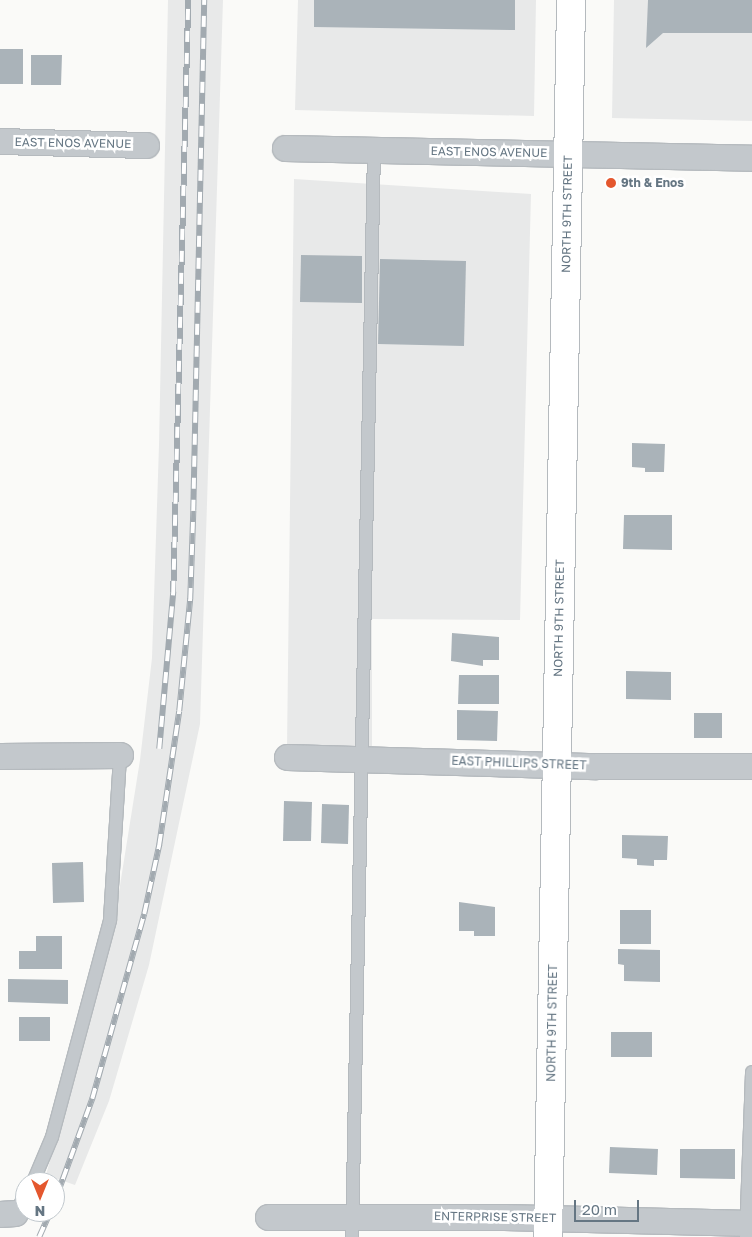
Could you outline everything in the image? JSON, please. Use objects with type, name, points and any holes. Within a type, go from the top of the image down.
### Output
[{"type":"main road","name":"NORTH 9TH STREET","points":[[548,1227],[571,0]]},
{"type":"street","name":"EAST ENOS AVENUE","points":[[0,141],[146,145]]},
{"type":"street","name":"EAST ENOS AVENUE","points":[[285,148],[752,158]]},
{"type":"street","points":[[0,756],[120,755]]},
{"type":"street","name":"EAST PHILLIPS STREET","points":[[287,757],[556,765],[752,766]]},
{"type":"street","name":"ENTERPRISE STREET","points":[[268,1217],[352,1227],[748,1228]]},
{"type":"lane","points":[[352,1227],[374,149]]},
{"type":"lane","points":[[37,1172],[52,1137],[110,920],[120,755]]},
{"type":"lane","points":[[748,1228],[752,1072]]},
{"type":"shaded area","points":[[168,0],[223,0],[200,724],[149,965],[109,1101],[75,1185],[65,1182],[65,1172],[47,1172],[114,923],[140,760],[152,658],[159,445]]},
{"type":"shaded area","points":[[298,0],[536,0],[534,116],[295,110]]},
{"type":"shaded area","points":[[614,0],[752,0],[752,121],[612,118]]},
{"type":"shaded area","points":[[294,179],[531,194],[520,620],[372,619],[372,746],[287,747]]},
{"type":"building","points":[[314,0],[515,0],[515,30],[314,27]]},
{"type":"building","points":[[648,0],[752,0],[752,33],[663,33],[646,48]]},
{"type":"building","points":[[0,49],[23,49],[23,84],[0,84]]},
{"type":"building","points":[[31,55],[62,55],[61,85],[31,85]]},
{"type":"building","points":[[301,255],[362,256],[362,303],[300,302]]},
{"type":"building","points":[[380,259],[466,261],[464,346],[378,344]]},
{"type":"building","points":[[632,443],[665,444],[664,472],[645,472],[645,468],[632,467]]},
{"type":"building","points":[[624,515],[672,515],[672,550],[623,549]]},
{"type":"building","points":[[452,633],[499,637],[499,660],[483,660],[483,666],[451,661]]},
{"type":"building","points":[[626,671],[671,672],[671,700],[626,699]]},
{"type":"building","points":[[459,675],[499,675],[499,704],[458,704]]},
{"type":"building","points":[[457,710],[498,711],[497,741],[457,740]]},
{"type":"building","points":[[694,713],[722,713],[722,738],[694,738]]},
{"type":"building","points":[[284,801],[312,802],[311,841],[283,841]]},
{"type":"building","points":[[322,804],[349,805],[348,844],[321,843]]},
{"type":"building","points":[[622,835],[668,836],[667,860],[654,860],[654,866],[637,865],[637,859],[622,858]]},
{"type":"building","points":[[83,862],[84,902],[53,903],[52,863]]},
{"type":"building","points":[[459,902],[495,907],[495,936],[474,936],[474,931],[459,931]]},
{"type":"building","points":[[620,910],[651,910],[651,944],[620,944]]},
{"type":"building","points":[[36,936],[62,936],[62,969],[19,969],[19,951],[36,951]]},
{"type":"building","points":[[618,949],[660,950],[660,982],[624,981],[624,965],[618,964]]},
{"type":"building","points":[[8,979],[68,980],[68,1004],[8,1002]]},
{"type":"building","points":[[19,1017],[50,1017],[50,1041],[19,1041]]},
{"type":"building","points":[[611,1032],[652,1032],[652,1057],[611,1057]]},
{"type":"building","points":[[610,1147],[658,1149],[657,1175],[609,1173]]},
{"type":"building","points":[[680,1149],[735,1149],[735,1179],[680,1178]]},
{"type":"railway","points":[[159,749],[173,592],[188,0]]},
{"type":"railway","points":[[65,1173],[92,1099],[144,914],[159,845],[179,711],[190,599],[204,0]]},
{"type":"railway","points":[[39,1237],[46,1222]]},
{"type":"place","name":"9th & Enos","points":[[611,183]]}]
